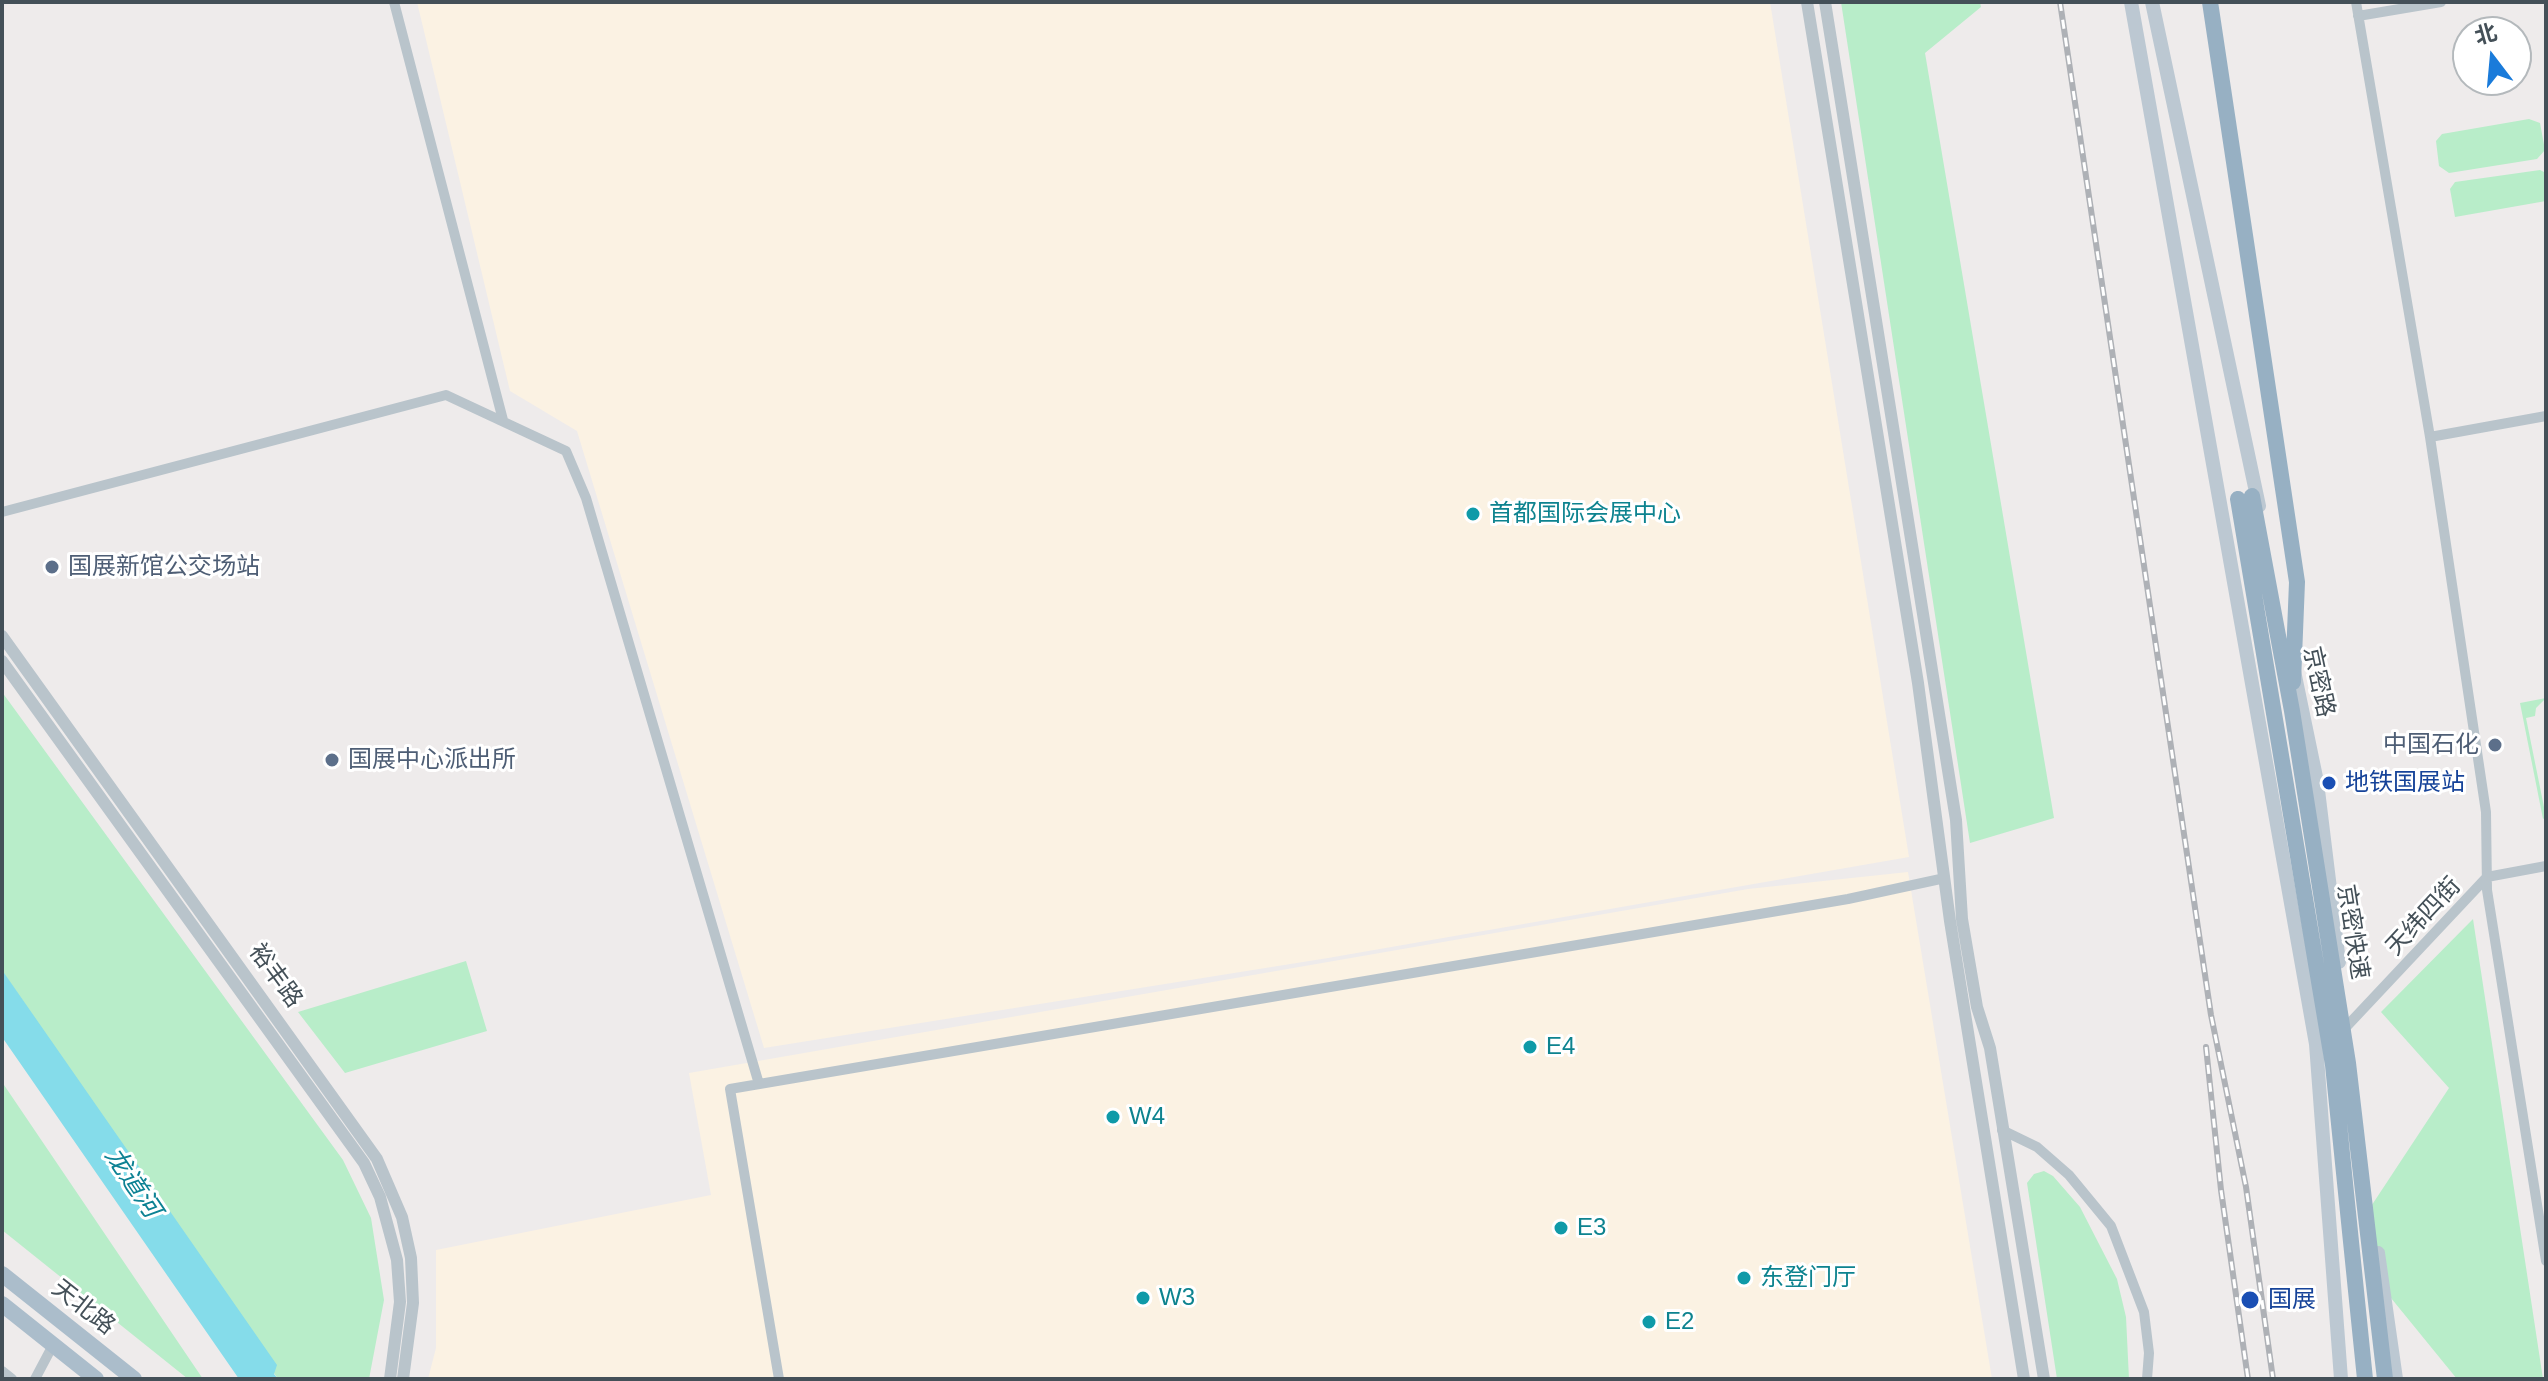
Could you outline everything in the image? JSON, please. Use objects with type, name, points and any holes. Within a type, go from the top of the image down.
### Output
[{"type":"highway","points":[[2210,2],[2297,582],[2292,711]]},
{"type":"highway","name":"京密快速","points":[[2365,1379],[2333,1065],[2245,497],[2292,711],[2348,1063],[2385,1379]]},
{"type":"main road","points":[[2131,2],[2316,1044],[2341,1379]]},
{"type":"main road","name":"京密路","points":[[2152,2],[2317,782],[2396,1379]]},
{"type":"main road","name":"天北路","points":[[2,1274],[134,1379]]},
{"type":"main road","name":"天北路","points":[[2,1304],[96,1379]]},
{"type":"street","points":[[394,2],[503,420]]},
{"type":"street","points":[[1807,2],[1918,683],[1945,878],[2024,1379]]},
{"type":"street","points":[[1825,2],[1956,820],[1962,919],[1977,1007],[1990,1048],[2044,1379]]},
{"type":"street","points":[[2356,2],[2430,437],[2486,812],[2487,877],[2546,1261]]},
{"type":"street","points":[[2358,16],[2441,2]]},
{"type":"street","points":[[2,512],[446,395],[566,451],[586,498],[759,1084]]},
{"type":"street","points":[[2430,437],[2546,416]]},
{"type":"street","name":"裕丰路","points":[[2,636],[377,1159],[402,1217],[411,1258],[413,1303],[403,1379]]},
{"type":"street","name":"裕丰路","points":[[2,661],[364,1163],[380,1197],[397,1260],[400,1302],[390,1379]]},
{"type":"street","name":"天纬四街","points":[[2347,1026],[2487,877],[2546,866]]},
{"type":"street","points":[[779,1379],[730,1089],[1848,899],[1945,878]]},
{"type":"street","points":[[2002,1130],[2037,1147],[2069,1175],[2111,1226],[2144,1312],[2149,1353],[2147,1379]]},
{"type":"street","points":[[35,1379],[53,1345]]},
{"type":"street","points":[[2,1371],[12,1379]]},
{"type":"shaded area","name":"首都国际会展中心","points":[[417,2],[1770,2],[1909,857],[1328,958],[764,1048],[577,431],[510,391]]},
{"type":"shaded area","points":[[1908,872],[1992,1379],[428,1379],[436,1348],[436,1250],[711,1195],[689,1073],[1748,889]]},
{"type":"green space","points":[[1841,2],[1980,2],[1981,7],[1925,53],[2054,818],[1970,843]]},
{"type":"green space","points":[[2529,119],[2540,123],[2545,150],[2537,159],[2449,173],[2439,166],[2436,141],[2442,134]]},
{"type":"green space","points":[[2540,170],[2546,173],[2546,201],[2455,217],[2450,189],[2455,182]]},
{"type":"green space","points":[[2,692],[343,1160],[371,1218],[384,1300],[369,1379],[278,1379],[2,971]]},
{"type":"green space","points":[[2546,698],[2536,708],[2535,716],[2526,718],[2546,817],[2543,819],[2520,703]]},
{"type":"green space","points":[[2473,919],[2543,1379],[2457,1379],[2369,1271],[2362,1220],[2449,1088],[2381,1012]]},
{"type":"green space","points":[[466,961],[487,1031],[345,1073],[298,1012]]},
{"type":"green space","points":[[2,1082],[203,1379],[188,1379],[2,1230]]},
{"type":"green space","points":[[2044,1171],[2053,1176],[2080,1207],[2117,1279],[2126,1317],[2129,1379],[2057,1379],[2027,1183],[2034,1174]]},
{"type":"water","name":"龙道河","points":[[2,970],[277,1365],[274,1374],[278,1379],[239,1379],[2,1037]]},
{"type":"railway","points":[[2060,2],[2211,1015],[2246,1187],[2273,1379]]},
{"type":"railway","points":[[2206,1047],[2221,1190],[2248,1379]]},
{"type":"place","name":"首都国际会展中心","points":[[1473,514]]},
{"type":"place","name":"国展新馆公交场站","points":[[52,567]]},
{"type":"place","name":"中国石化","points":[[2495,745]]},
{"type":"place","name":"国展中心派出所","points":[[332,760]]},
{"type":"place","name":"地铁国展站","points":[[2329,783]]},
{"type":"place","name":"E4","points":[[1530,1047]]},
{"type":"place","name":"W4","points":[[1113,1117]]},
{"type":"place","name":"E3","points":[[1561,1228]]},
{"type":"place","name":"东登门厅","points":[[1744,1278]]},
{"type":"place","name":"W3","points":[[1143,1298]]},
{"type":"place","name":"国展","points":[[2250,1300]]},
{"type":"place","name":"E2","points":[[1649,1322]]}]
